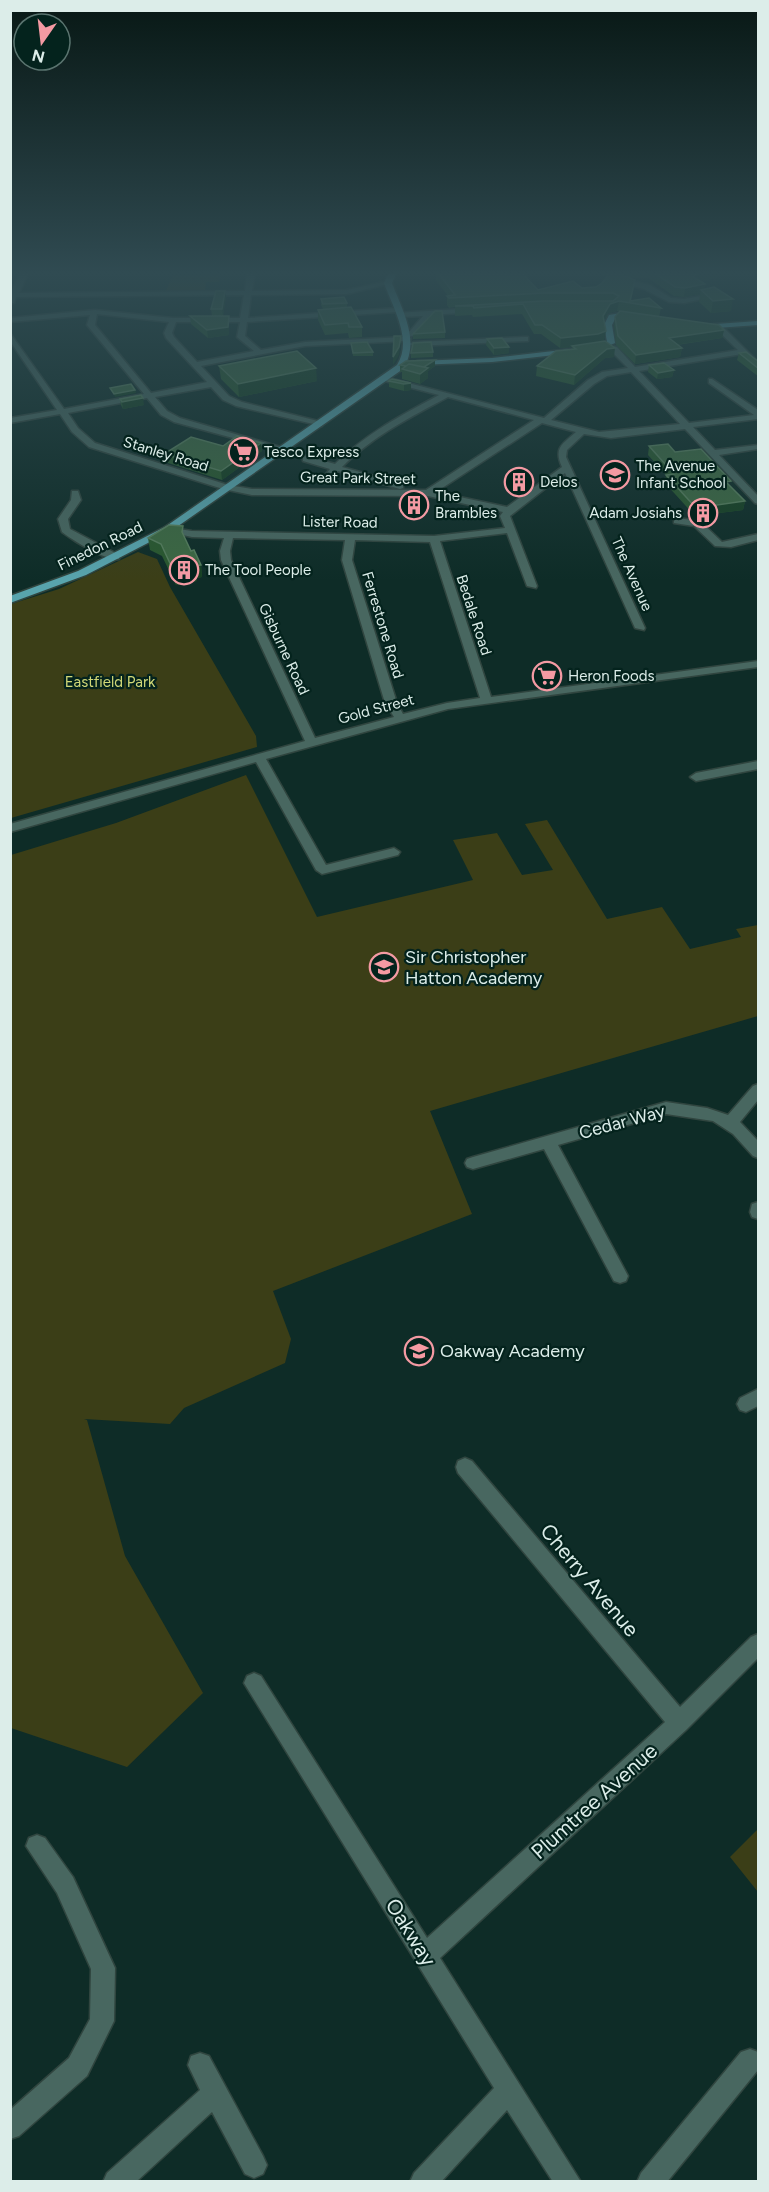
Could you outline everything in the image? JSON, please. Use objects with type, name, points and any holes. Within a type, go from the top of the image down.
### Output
[{"type":"main road","name":"Finedon Road","points":[[10,600],[64,581],[168,529],[226,486],[384,378]]},
{"type":"street","name":"Stanley Road","points":[[38,376],[75,430],[92,445],[226,486]]},
{"type":"street","points":[[134,376],[164,413],[177,420],[281,450]]},
{"type":"street","points":[[205,376],[226,398],[239,404],[319,424]]},
{"type":"street","name":"Great Park Street","points":[[226,486],[252,492],[428,493],[543,420],[591,381],[600,376]]},
{"type":"street","points":[[639,376],[713,453],[754,490],[759,501]]},
{"type":"street","points":[[384,378],[582,431],[611,435],[759,416]]},
{"type":"street","points":[[712,381],[759,416]]},
{"type":"street","points":[[10,421],[212,384]]},
{"type":"street","points":[[329,475],[359,445],[377,432],[446,395]]},
{"type":"street","points":[[532,586],[505,516],[509,510],[568,467],[562,457],[563,449],[582,431]]},
{"type":"street","points":[[713,453],[759,447]]},
{"type":"street","points":[[306,459],[400,486]]},
{"type":"street","name":"The Avenue","points":[[568,467],[640,628]]},
{"type":"street","points":[[428,493],[509,510]]},
{"type":"street","points":[[89,501],[76,496],[63,519],[65,530],[80,540],[116,557]]},
{"type":"street","points":[[677,521],[697,523],[709,539],[725,546],[759,537]]},
{"type":"street","name":"Lister Road","points":[[168,529],[180,532],[229,535],[434,539],[512,530]]},
{"type":"street","name":"Gisburne Road","points":[[229,535],[225,551],[226,560],[311,742]]},
{"type":"street","name":"Ferrestone Road","points":[[350,538],[348,560],[391,703],[400,718]]},
{"type":"street","name":"Bedale Road","points":[[434,539],[486,699]]},
{"type":"street","name":"Gold Street","points":[[10,828],[311,742],[400,718],[486,699],[759,664]]},
{"type":"street","points":[[258,757],[322,870],[394,852]]},
{"type":"street","points":[[696,777],[759,765]]},
{"type":"street","points":[[731,1122],[759,1090]]},
{"type":"street","name":"Cedar Way","points":[[473,1163],[666,1108],[698,1110],[731,1122],[759,1152]]},
{"type":"street","points":[[548,1142],[620,1276]]},
{"type":"street","name":"Cherry Avenue","points":[[465,1467],[679,1723]]},
{"type":"street","name":"Plumtree Avenue","points":[[426,1955],[679,1723],[759,1644]]},
{"type":"street","name":"Oakway","points":[[254,1683],[568,2181]]},
{"type":"street","points":[[10,2127],[78,2067],[102,2021],[103,1968],[65,1885],[37,1846]]},
{"type":"street","points":[[650,2181],[750,2061]]},
{"type":"street","points":[[200,2065],[254,2165]]},
{"type":"street","points":[[423,2181],[509,2090]]},
{"type":"street","points":[[116,2181],[215,2093]]},
{"type":"green space","name":"Eastfield Park","points":[[138,552],[157,559],[170,587],[256,736],[257,747],[11,818],[11,604],[59,589]]},
{"type":"green space","points":[[246,775],[317,917],[473,880],[453,840],[497,833],[522,875],[553,870],[525,824],[547,820],[607,919],[662,907],[690,949],[741,937],[736,929],[758,925],[758,1016],[430,1111],[472,1214],[273,1291],[291,1339],[285,1363],[184,1408],[170,1424],[84,1419],[87,1420],[125,1556],[203,1693],[127,1767],[11,1728],[11,855],[116,823]]},
{"type":"green space","points":[[758,1829],[758,1892],[730,1857]]},
{"type":"building","points":[[230,376],[276,376],[238,384]]},
{"type":"building","points":[[392,379],[411,383],[389,381]]},
{"type":"building","points":[[131,384],[135,390],[114,394],[110,388]]},
{"type":"building","points":[[141,395],[143,398],[122,402],[120,399]]},
{"type":"building","points":[[237,436],[261,443],[221,471],[164,454],[191,437],[223,446]]},
{"type":"building","points":[[668,444],[675,452],[701,449],[731,481],[726,482],[745,501],[696,508],[666,475],[674,474],[649,446]]},
{"type":"building","points":[[169,525],[183,526],[182,532],[201,565],[195,566],[196,569],[174,572],[161,544],[148,538]]},
{"type":"place","name":"Tesco Express","points":[[243,452]]},
{"type":"place","name":"The Avenue Infant School","points":[[615,475]]},
{"type":"place","name":"Delos","points":[[519,482]]},
{"type":"place","name":"The Brambles","points":[[414,505]]},
{"type":"place","name":"Adam Josiahs","points":[[703,513]]},
{"type":"place","name":"The Tool People","points":[[184,570]]},
{"type":"place","name":"Heron Foods","points":[[547,676]]},
{"type":"place","name":"Sir Christopher Hatton Academy","points":[[384,967]]},
{"type":"place","name":"Oakway Academy","points":[[419,1351]]}]
